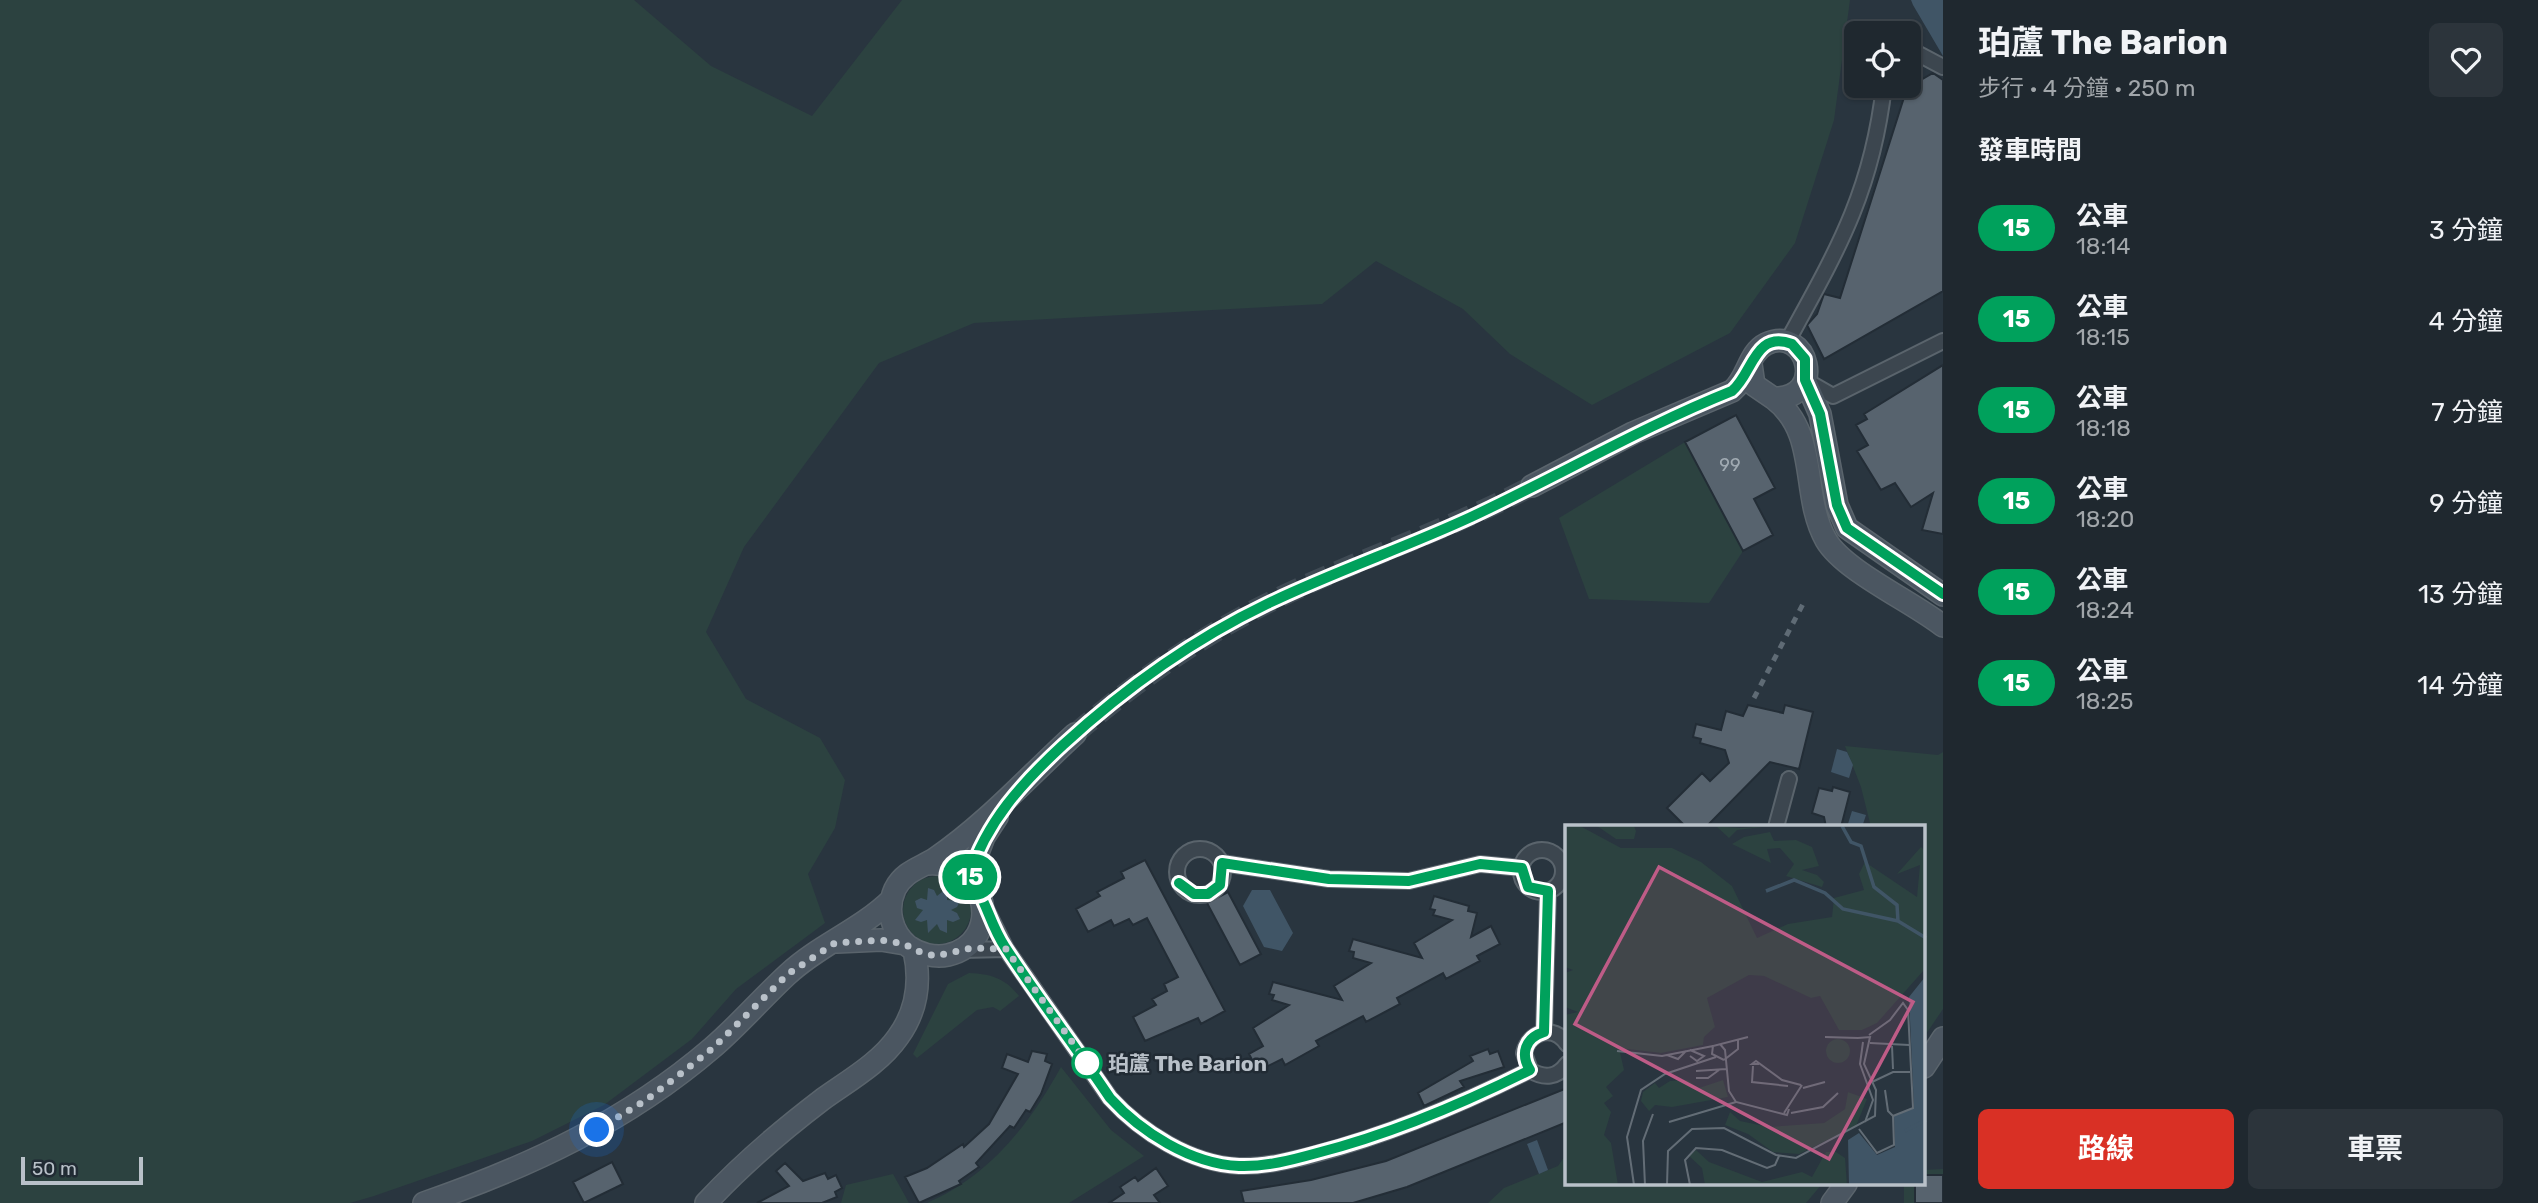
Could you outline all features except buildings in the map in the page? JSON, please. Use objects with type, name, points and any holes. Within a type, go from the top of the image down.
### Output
[{"type":"street","points":[[1921,55],[1943,67]]},
{"type":"street","points":[[1787,342],[1826,273],[1866,183],[1882,98]]},
{"type":"street","points":[[1805,380],[1833,396],[1943,341]]},
{"type":"street","points":[[1532,486],[1633,433],[1732,391],[1743,382],[1758,350],[1766,344],[1787,342],[1803,355],[1807,365],[1805,380],[1820,414],[1837,505],[1837,532],[1827,542]]},
{"type":"street","points":[[1751,364],[1751,378],[1794,419],[1803,441],[1816,511],[1827,542],[1855,569],[1943,626]]},
{"type":"street","points":[[1732,391],[1792,395],[1805,380]]},
{"type":"street","points":[[1837,505],[1847,528],[1943,595]]},
{"type":"street","points":[[1875,549],[1872,569],[1893,592]]},
{"type":"street","points":[[424,1203],[537,1159],[617,1119],[713,1048],[788,974],[835,943],[891,900],[904,876],[928,864],[968,834],[1074,734]]},
{"type":"street","points":[[1777,825],[1789,779]]},
{"type":"street","points":[[969,876],[984,837],[1021,784]]},
{"type":"street","points":[[1522,868],[1534,852],[1547,851],[1558,858],[1562,877],[1548,891],[1544,1032]]},
{"type":"street","points":[[1222,863],[1329,879],[1409,881],[1480,864],[1522,868]]},
{"type":"street","points":[[928,864],[956,867],[978,887],[1006,949],[1110,1098],[1126,1116],[1164,1141],[1210,1162],[1239,1166],[1279,1163],[1359,1143],[1488,1091],[1530,1070],[1548,1076],[1562,1071],[1565,1067]]},
{"type":"street","points":[[1522,868],[1528,887],[1548,891]]},
{"type":"street","points":[[891,900],[893,927],[910,947],[917,996]]},
{"type":"street","points":[[706,1203],[762,1147],[879,1057],[898,1039],[911,1016],[917,996],[977,932],[983,902]]},
{"type":"street","points":[[835,943],[857,940],[910,947],[935,956],[990,947],[1006,949]]},
{"type":"street","points":[[1530,1070],[1525,1060],[1526,1045],[1530,1039],[1544,1032],[1558,1034],[1565,1042]]},
{"type":"street","points":[[1926,1064],[1943,1038]]},
{"type":"street","points":[[1832,1203],[1845,1186]]},
{"type":"green space","points":[[0,0],[634,0],[711,66],[812,116],[902,0],[1850,0],[1847,21],[1844,21],[1844,45],[1834,120],[1795,243],[1730,333],[1592,405],[1510,354],[1463,309],[1376,261],[1322,304],[974,323],[879,363],[744,547],[706,632],[746,699],[820,738],[845,780],[835,828],[808,874],[825,923],[736,989],[692,1039],[604,1105],[532,1141],[350,1203],[0,1203]]},
{"type":"green space","points":[[1685,442],[1743,551],[1709,603],[1589,599],[1559,518]]},
{"type":"green space","points":[[1845,746],[1938,755],[1943,752],[1943,1009],[1926,1034],[1926,825],[1870,825],[1861,787]]},
{"type":"green space","points":[[937,876],[950,879],[961,886],[968,897],[971,910],[968,923],[961,934],[950,941],[937,944],[924,941],[913,934],[906,923],[903,910],[906,897],[913,886],[924,879]]},
{"type":"green space","points":[[969,973],[997,978],[1019,996],[1000,1011],[993,1007],[977,1010],[917,1058],[913,1054],[948,984]]},
{"type":"green space","points":[[1061,1067],[1111,1130],[1144,1156],[1069,1203],[927,1203],[970,1179],[1005,1147],[1035,1109]]},
{"type":"green space","points":[[1565,1156],[1565,1186],[1820,1186],[1806,1203],[1488,1203],[1504,1188],[1558,1166]]},
{"type":"green space","points":[[1943,1169],[1943,1203],[1904,1203],[1904,1186],[1926,1186],[1926,1170]]},
{"type":"green space","points":[[893,1174],[909,1203],[841,1203],[846,1185]]},
{"type":"water","points":[[1911,0],[1943,0],[1943,56],[1913,5]]},
{"type":"water","points":[[1837,749],[1847,752],[1853,765],[1849,778],[1831,772]]},
{"type":"water","points":[[1852,811],[1866,815],[1863,825],[1848,825]]},
{"type":"water","points":[[928,888],[934,890],[937,896],[947,888],[947,900],[960,901],[957,907],[951,910],[957,913],[960,919],[953,922],[947,920],[947,933],[940,930],[937,924],[928,933],[927,920],[915,920],[923,910],[917,908],[915,901],[921,898],[927,900]]},
{"type":"water","points":[[1252,890],[1270,890],[1293,933],[1282,951],[1264,947],[1243,906]]},
{"type":"water","points":[[1537,1140],[1548,1170],[1539,1174],[1527,1144]]},
{"type":"tunnel","points":[[1075,734],[1165,664],[1238,619],[1330,574],[1466,518],[1532,486]]},
{"type":"railway","points":[[1754,698],[1804,602]]},
{"type":"bus line","name":"15","points":[[1179,883],[1188,892],[1208,894],[1220,885],[1223,878],[1222,863],[1329,879],[1409,881],[1480,864],[1522,868],[1521,874],[1528,887],[1541,892],[1548,891],[1544,1032],[1530,1039],[1526,1045],[1525,1060],[1530,1070],[1488,1091],[1359,1143],[1279,1163],[1239,1166],[1210,1162],[1164,1141],[1126,1116],[1110,1098],[1006,949],[990,921],[978,887],[969,876],[975,856],[984,837],[1021,784],[1074,734],[1141,680],[1264,605],[1461,522],[1633,433],[1732,391],[1743,382],[1758,350],[1771,342],[1792,344],[1800,350],[1805,359],[1805,380],[1820,414],[1837,505],[1847,528],[1943,594]]},
{"type":"place","name":"珀蘆 The Barion","points":[[1087,1063]]},
{"type":"route","points":[[597,1130],[646,1100],[679,1075],[713,1048],[788,974],[809,957],[835,943],[881,940],[905,944],[914,950],[935,956],[972,948],[1006,949],[1087,1063]]}]
